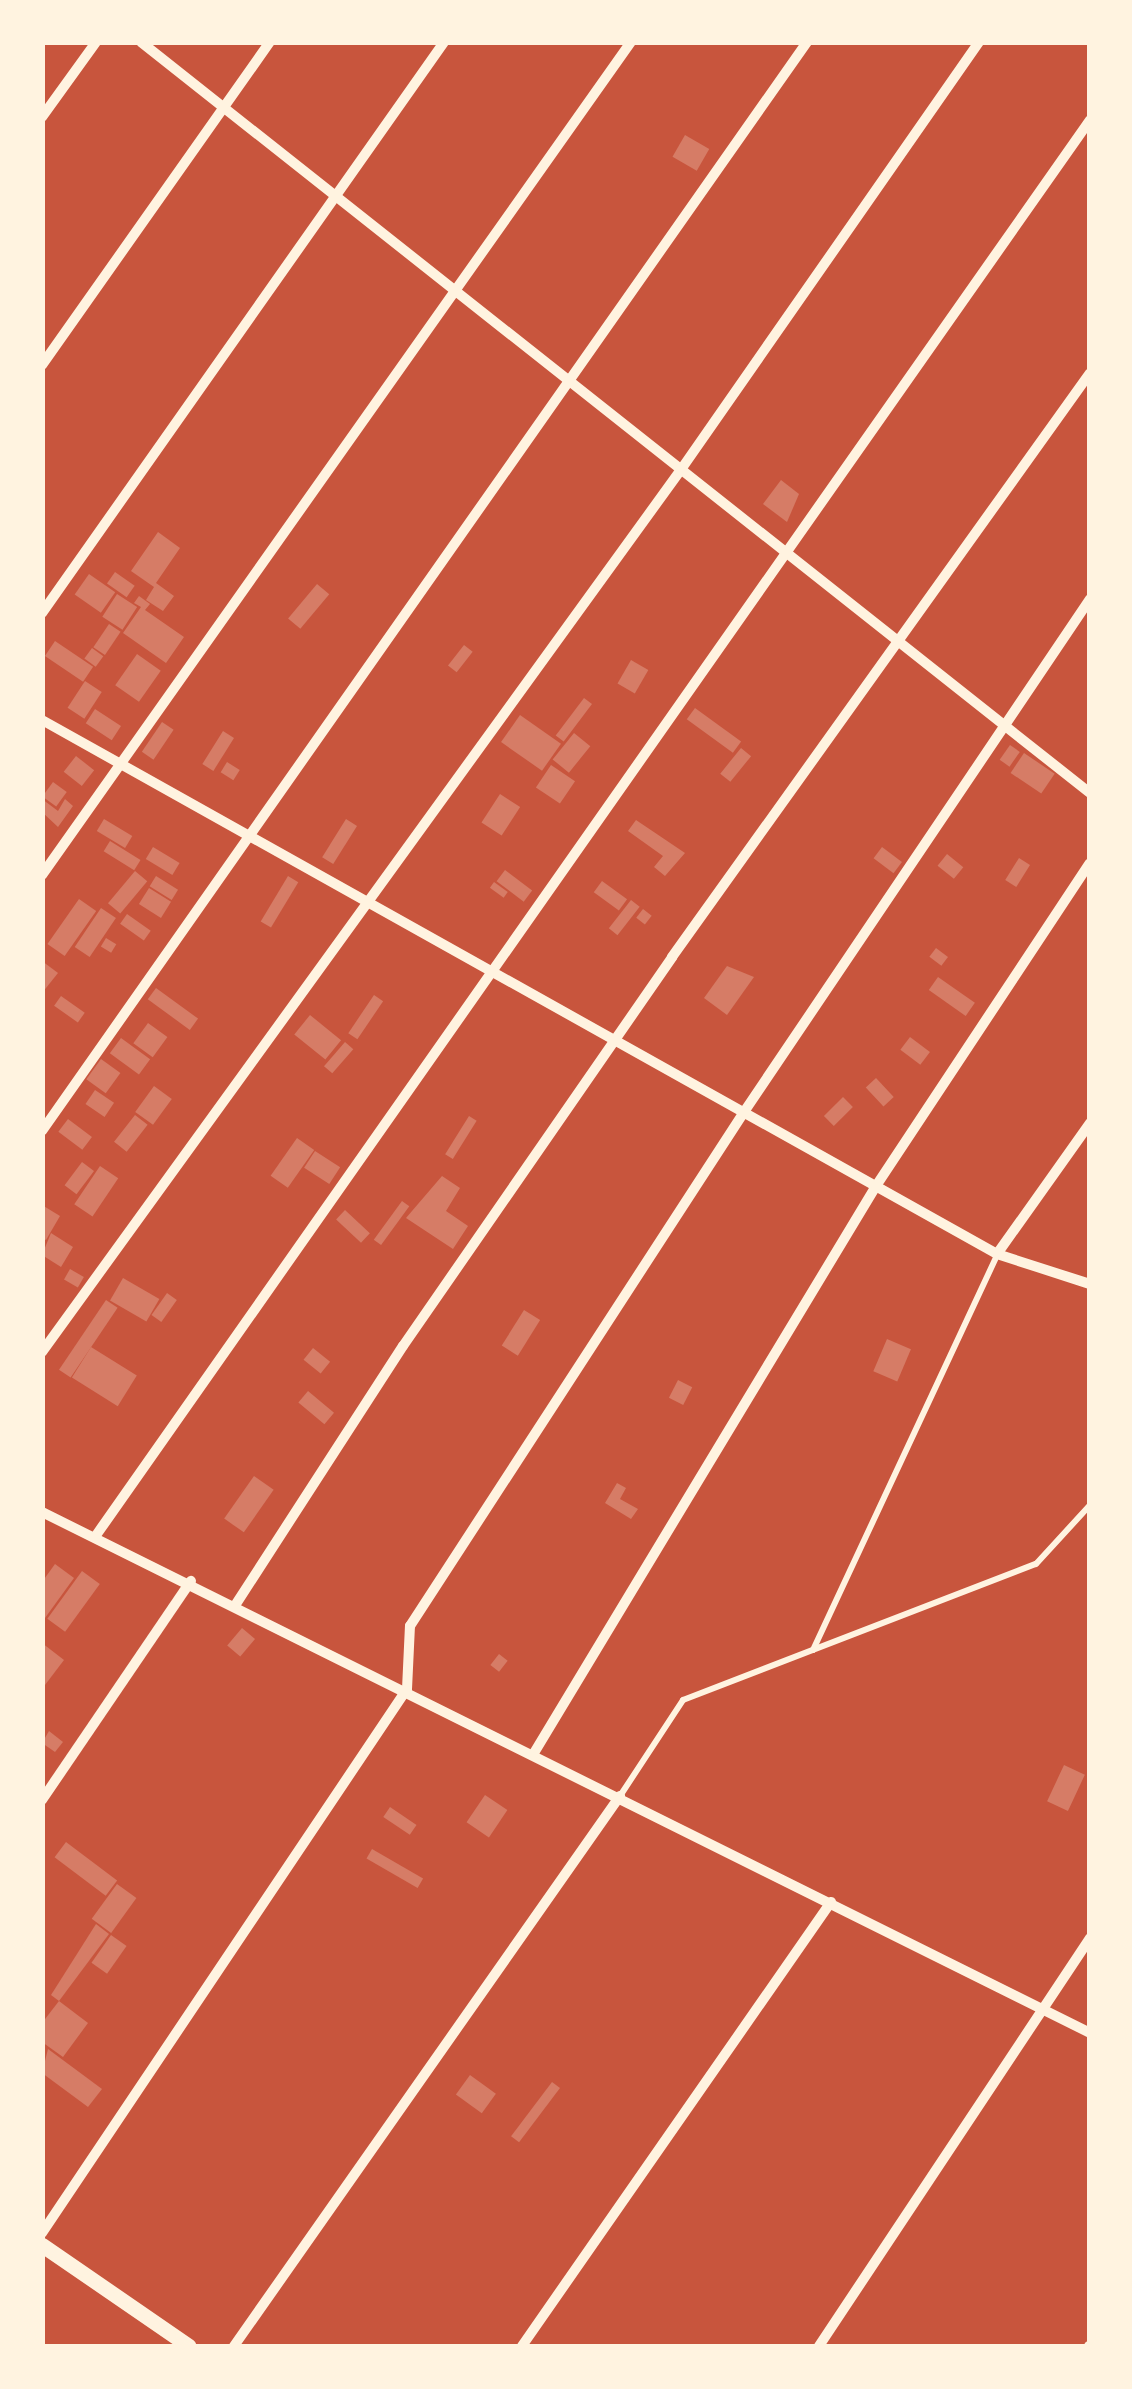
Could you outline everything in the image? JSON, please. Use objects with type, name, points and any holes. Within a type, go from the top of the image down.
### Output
[{"type":"street","points":[[42,117],[96,42]]},
{"type":"street","points":[[141,42],[1090,792]]},
{"type":"street","points":[[42,366],[270,42]]},
{"type":"street","points":[[42,614],[444,42]]},
{"type":"street","points":[[42,875],[631,42]]},
{"type":"street","points":[[42,1131],[806,42]]},
{"type":"street","points":[[42,1352],[362,904],[680,470],[979,42]]},
{"type":"street","points":[[96,1534],[1090,120]]},
{"type":"street","points":[[236,1604],[403,1346],[618,1042],[895,638],[1090,373]]},
{"type":"street","points":[[42,2233],[407,1689],[410,1626],[744,1112],[1090,599]]},
{"type":"street","points":[[42,720],[250,836],[362,904],[491,970],[997,1254],[1090,1284]]},
{"type":"street","points":[[534,1753],[876,1186],[1090,863]]},
{"type":"street","points":[[997,1254],[1090,1123]]},
{"type":"street","points":[[42,1512],[191,1581],[1090,2033]]},
{"type":"street","points":[[42,1800],[191,1581]]},
{"type":"street","points":[[234,2346],[620,1796]]},
{"type":"street","points":[[522,2346],[831,1902]]},
{"type":"street","points":[[819,2346],[1090,1938]]},
{"type":"street","points":[[42,2245],[189,2346]]},
{"type":"lane","points":[[813,1650],[997,1254]]},
{"type":"lane","points":[[620,1796],[683,1700],[1036,1564],[1090,1505]]},
{"type":"building","points":[[685,135],[709,149],[697,171],[672,157]]},
{"type":"building","points":[[781,480],[799,494],[787,522],[763,504]]},
{"type":"building","points":[[158,532],[180,548],[156,583],[174,596],[163,611],[146,600],[154,587],[131,571]]},
{"type":"building","points":[[115,572],[135,586],[127,597],[107,583]]},
{"type":"building","points":[[89,574],[115,592],[101,613],[75,594]]},
{"type":"building","points":[[317,584],[329,594],[300,629],[288,618]]},
{"type":"building","points":[[117,594],[137,607],[122,630],[102,617]]},
{"type":"building","points":[[139,596],[150,604],[145,610],[184,637],[166,663],[123,633],[141,607],[134,603]]},
{"type":"building","points":[[109,624],[121,632],[105,655],[93,647]]},
{"type":"building","points":[[55,641],[93,667],[83,682],[45,656]]},
{"type":"building","points":[[464,645],[473,652],[457,672],[448,665]]},
{"type":"building","points":[[92,648],[103,656],[96,667],[84,659]]},
{"type":"building","points":[[137,654],[161,671],[139,702],[115,685]]},
{"type":"building","points":[[631,660],[648,670],[635,693],[618,683]]},
{"type":"building","points":[[85,681],[102,692],[84,719],[68,708]]},
{"type":"building","points":[[584,698],[592,704],[564,742],[556,736]]},
{"type":"building","points":[[695,708],[741,742],[733,753],[687,719]]},
{"type":"building","points":[[95,709],[121,726],[112,740],[86,723]]},
{"type":"building","points":[[520,715],[561,744],[542,771],[501,742]]},
{"type":"building","points":[[162,722],[174,730],[153,760],[142,752]]},
{"type":"building","points":[[223,731],[234,738],[213,771],[202,764]]},
{"type":"building","points":[[574,733],[590,746],[569,773],[553,759]]},
{"type":"building","points":[[1010,745],[1020,752],[1010,767],[1000,760]]},
{"type":"building","points":[[741,748],[751,756],[730,782],[720,774]]},
{"type":"building","points":[[1024,753],[1055,774],[1041,794],[1011,773]]},
{"type":"building","points":[[76,756],[94,770],[82,786],[64,772]]},
{"type":"building","points":[[227,762],[240,770],[233,780],[221,772]]},
{"type":"building","points":[[551,765],[575,781],[560,804],[536,787]]},
{"type":"building","points":[[53,782],[67,792],[56,807],[42,797]]},
{"type":"building","points":[[500,794],[520,807],[502,836],[481,823]]},
{"type":"building","points":[[42,799],[58,811],[65,799],[73,806],[58,827],[42,812]]},
{"type":"building","points":[[104,819],[132,836],[125,848],[97,831]]},
{"type":"building","points":[[346,819],[357,826],[333,864],[322,857]]},
{"type":"building","points":[[636,820],[685,853],[665,876],[654,867],[663,856],[628,831]]},
{"type":"building","points":[[110,841],[141,860],[134,870],[104,851]]},
{"type":"building","points":[[153,847],[180,863],[172,875],[146,859]]},
{"type":"building","points":[[882,847],[902,862],[894,873],[874,858]]},
{"type":"building","points":[[947,854],[963,867],[954,879],[938,866]]},
{"type":"building","points":[[1019,858],[1030,865],[1016,887],[1005,880]]},
{"type":"building","points":[[505,870],[532,890],[524,902],[497,881]]},
{"type":"building","points":[[135,871],[147,881],[120,913],[108,903]]},
{"type":"building","points":[[156,876],[178,890],[172,900],[150,886]]},
{"type":"building","points":[[288,876],[298,882],[271,928],[261,921]]},
{"type":"building","points":[[602,881],[627,899],[619,911],[594,892]]},
{"type":"building","points":[[494,882],[508,892],[504,898],[490,888]]},
{"type":"building","points":[[149,888],[171,902],[161,918],[139,904]]},
{"type":"building","points":[[79,899],[96,911],[65,956],[47,944]]},
{"type":"building","points":[[631,900],[640,907],[618,935],[609,928]]},
{"type":"building","points":[[101,908],[116,918],[90,957],[75,947]]},
{"type":"building","points":[[643,909],[652,916],[645,924],[636,918]]},
{"type":"building","points":[[127,914],[151,931],[144,940],[120,924]]},
{"type":"building","points":[[106,938],[116,944],[111,953],[101,947]]},
{"type":"building","points":[[936,948],[948,957],[941,966],[929,957]]},
{"type":"building","points":[[42,961],[58,973],[42,993]]},
{"type":"building","points":[[727,966],[754,977],[727,1015],[704,998]]},
{"type":"building","points":[[938,977],[975,1003],[966,1016],[929,990]]},
{"type":"building","points":[[156,988],[198,1019],[190,1030],[148,999]]},
{"type":"building","points":[[374,995],[383,1001],[357,1039],[348,1033]]},
{"type":"building","points":[[61,996],[85,1013],[78,1022],[54,1006]]},
{"type":"building","points":[[310,1015],[341,1040],[325,1060],[294,1034]]},
{"type":"building","points":[[148,1023],[167,1037],[153,1057],[133,1043]]},
{"type":"building","points":[[910,1037],[930,1052],[920,1065],[900,1050]]},
{"type":"building","points":[[121,1038],[150,1059],[139,1075],[110,1053]]},
{"type":"building","points":[[345,1042],[353,1049],[332,1073],[324,1066]]},
{"type":"building","points":[[101,1059],[120,1073],[106,1093],[86,1079]]},
{"type":"building","points":[[876,1078],[894,1097],[883,1107],[866,1088]]},
{"type":"building","points":[[154,1086],[172,1099],[153,1125],[135,1112]]},
{"type":"building","points":[[95,1090],[114,1103],[105,1117],[85,1104]]},
{"type":"building","points":[[843,1097],[853,1107],[834,1126],[824,1116]]},
{"type":"building","points":[[135,1115],[148,1125],[127,1152],[114,1142]]},
{"type":"building","points":[[469,1116],[477,1121],[453,1159],[445,1154]]},
{"type":"building","points":[[68,1119],[92,1137],[82,1150],[58,1132]]},
{"type":"building","points":[[297,1138],[314,1150],[288,1188],[271,1176]]},
{"type":"building","points":[[315,1151],[340,1167],[329,1184],[304,1168]]},
{"type":"building","points":[[82,1162],[94,1171],[77,1194],[65,1185]]},
{"type":"building","points":[[100,1166],[118,1178],[93,1216],[74,1204]]},
{"type":"building","points":[[442,1176],[460,1188],[446,1211],[468,1226],[453,1249],[406,1218]]},
{"type":"building","points":[[402,1201],[409,1206],[381,1245],[374,1240]]},
{"type":"building","points":[[42,1205],[60,1216],[46,1240],[42,1238]]},
{"type":"building","points":[[345,1210],[370,1233],[361,1243],[336,1220]]},
{"type":"building","points":[[51,1233],[73,1247],[61,1267],[42,1255]]},
{"type":"building","points":[[70,1269],[84,1277],[78,1287],[64,1279]]},
{"type":"building","points":[[123,1278],[159,1299],[146,1322],[110,1301]]},
{"type":"building","points":[[167,1293],[177,1300],[161,1322],[152,1315]]},
{"type":"building","points":[[106,1300],[118,1308],[71,1377],[59,1370]]},
{"type":"building","points":[[524,1310],[540,1320],[518,1356],[502,1346]]},
{"type":"building","points":[[887,1339],[911,1349],[897,1381],[873,1371]]},
{"type":"building","points":[[91,1347],[137,1376],[118,1406],[72,1378]]},
{"type":"building","points":[[313,1348],[330,1362],[321,1374],[304,1360]]},
{"type":"building","points":[[678,1380],[692,1387],[683,1405],[669,1398]]},
{"type":"building","points":[[308,1391],[334,1413],[324,1424],[298,1402]]},
{"type":"building","points":[[254,1476],[274,1490],[244,1532],[224,1519]]},
{"type":"building","points":[[617,1483],[626,1488],[620,1499],[638,1509],[631,1519],[605,1503]]},
{"type":"building","points":[[55,1564],[74,1578],[45,1618],[42,1582]]},
{"type":"building","points":[[82,1571],[100,1584],[65,1632],[47,1619]]},
{"type":"building","points":[[242,1628],[255,1639],[240,1657],[227,1646]]},
{"type":"building","points":[[42,1643],[64,1660],[45,1685],[42,1683]]},
{"type":"building","points":[[499,1654],[508,1661],[499,1672],[490,1665]]},
{"type":"building","points":[[49,1731],[63,1742],[55,1752],[42,1743]]},
{"type":"building","points":[[1064,1765],[1085,1775],[1068,1811],[1047,1801]]},
{"type":"building","points":[[485,1795],[507,1810],[489,1837],[467,1822]]},
{"type":"building","points":[[390,1807],[417,1825],[410,1835],[383,1817]]},
{"type":"building","points":[[66,1842],[117,1881],[106,1896],[55,1857]]},
{"type":"building","points":[[372,1849],[423,1878],[418,1888],[366,1859]]},
{"type":"building","points":[[117,1884],[136,1898],[111,1933],[92,1919]]},
{"type":"building","points":[[96,1924],[109,1934],[59,2001],[51,1995]]},
{"type":"building","points":[[111,1935],[127,1946],[107,1974],[91,1963]]},
{"type":"building","points":[[59,2001],[88,2023],[63,2057],[42,2042],[42,2023]]},
{"type":"building","points":[[48,2049],[102,2089],[88,2107],[42,2073]]},
{"type":"building","points":[[470,2075],[496,2094],[482,2113],[456,2094]]},
{"type":"building","points":[[552,2082],[560,2088],[519,2142],[511,2136]]}]
